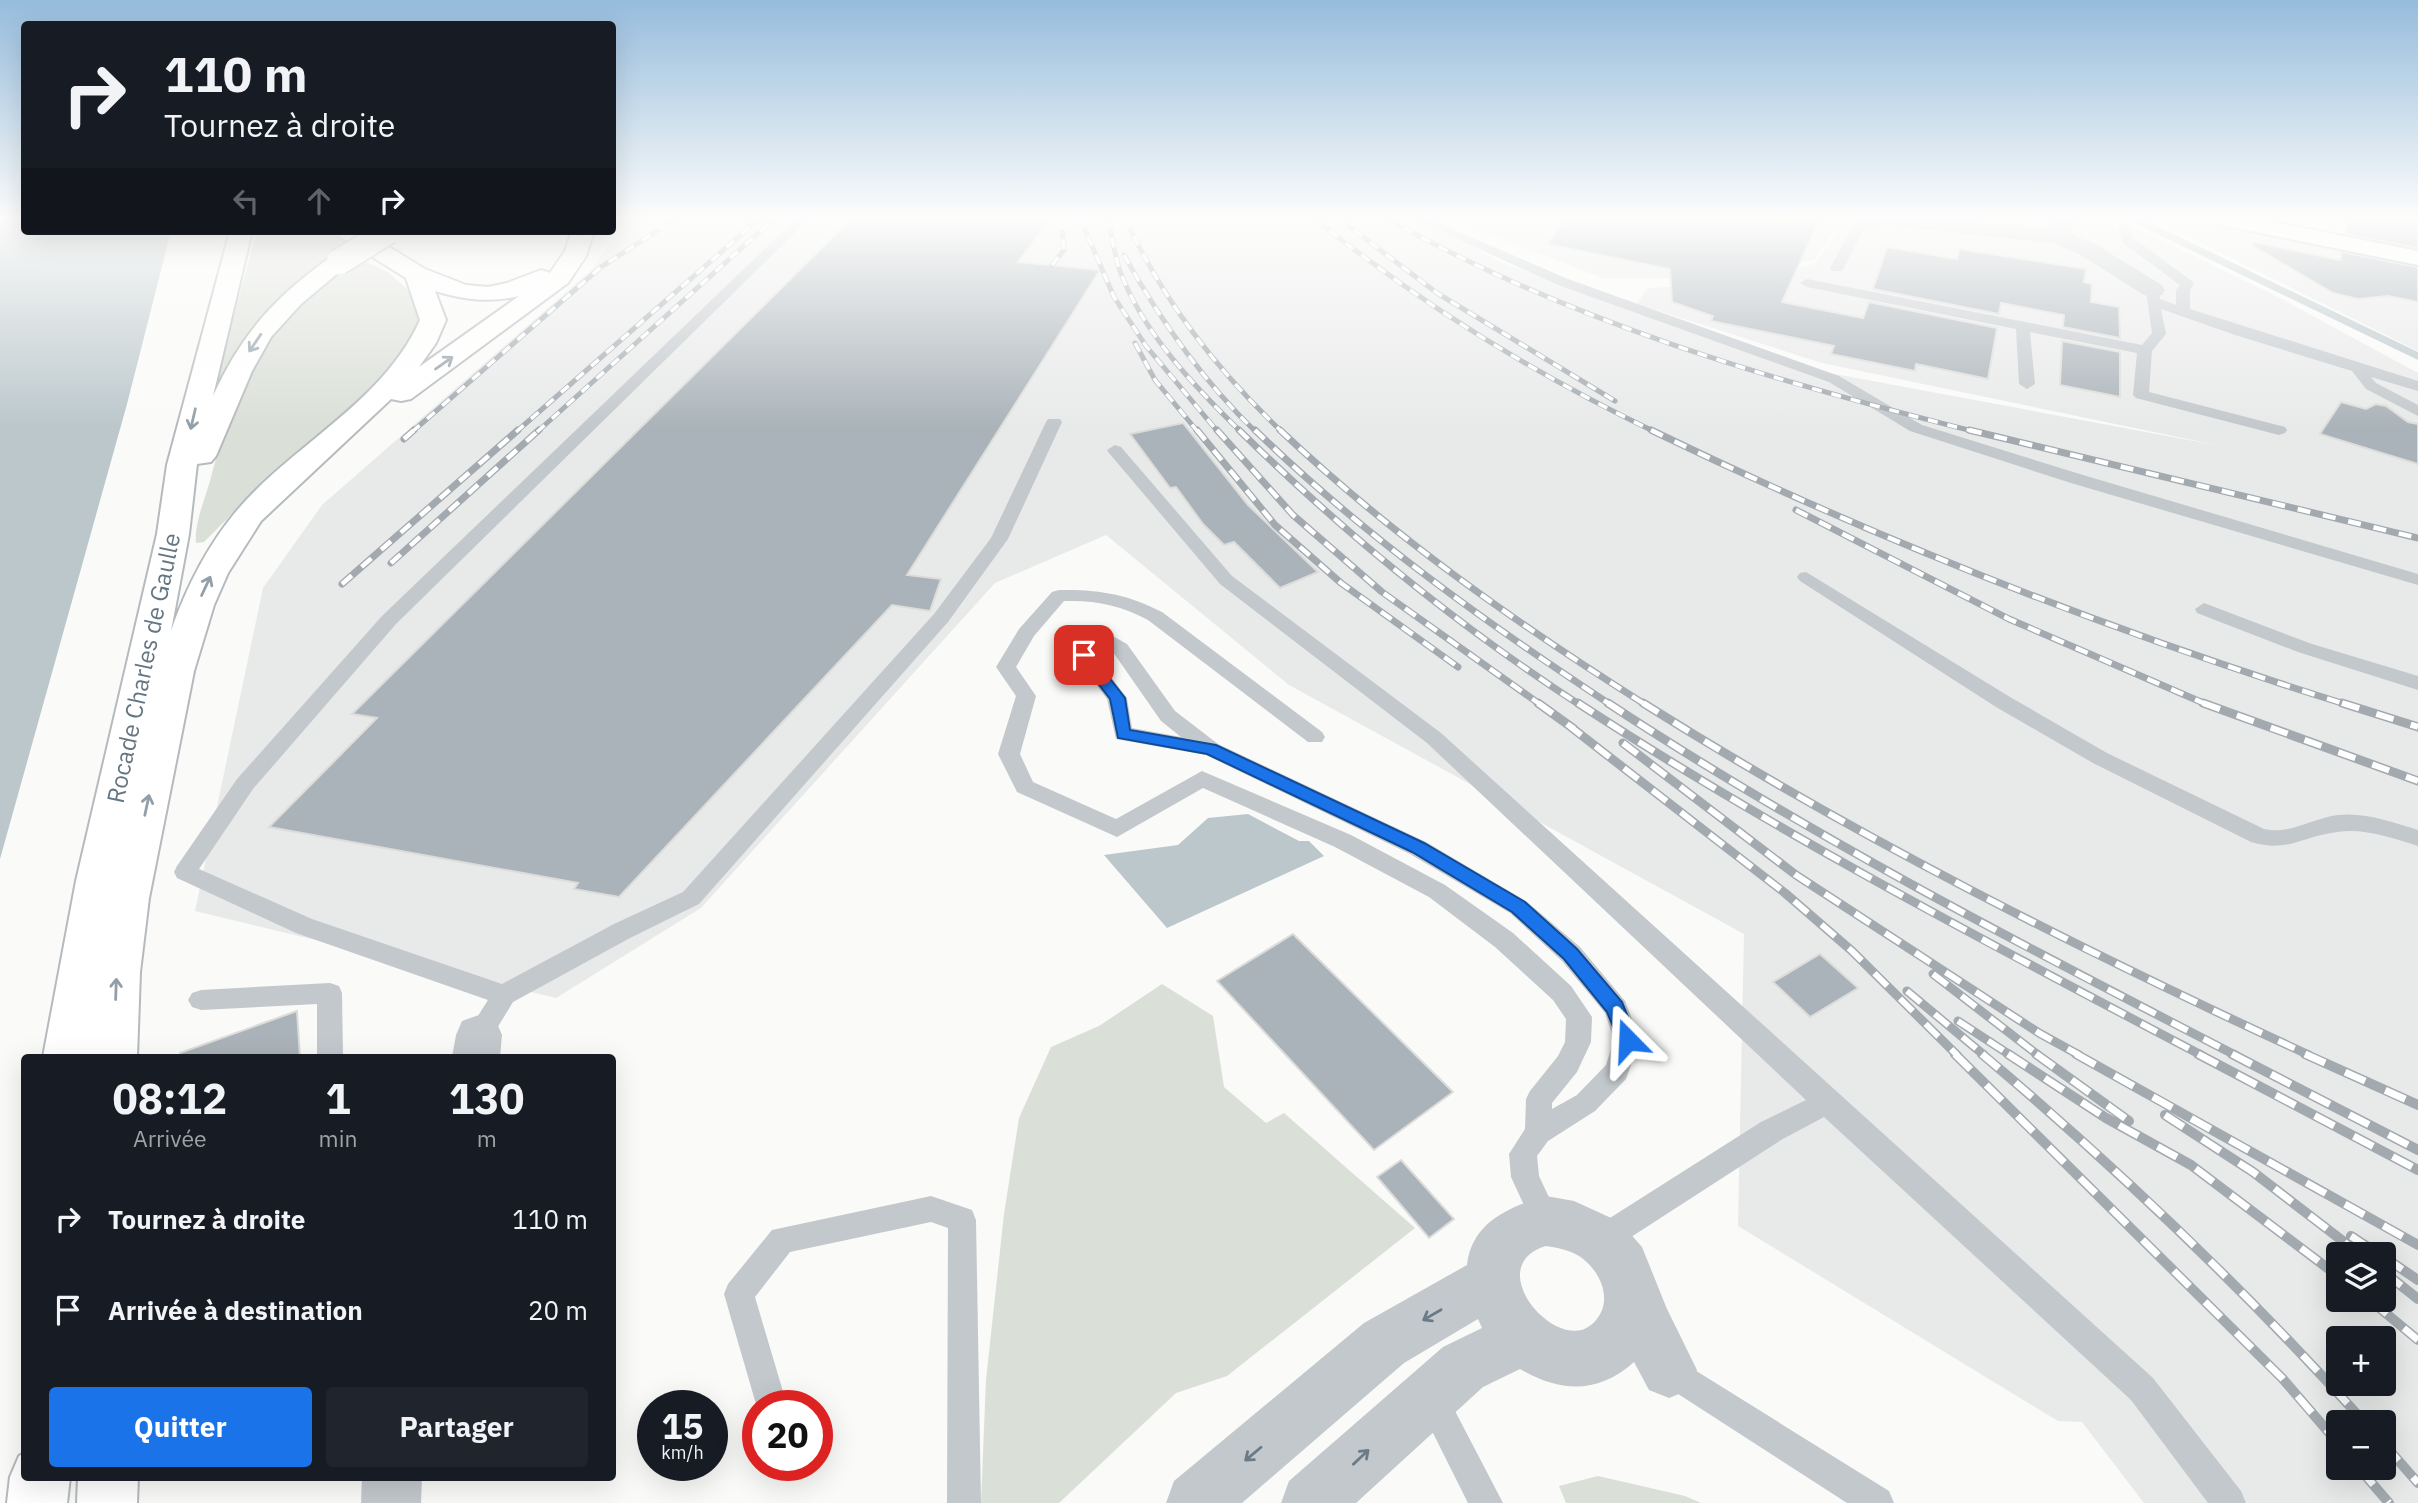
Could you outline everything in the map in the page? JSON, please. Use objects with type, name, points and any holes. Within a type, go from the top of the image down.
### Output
[{"type":"main road","name":"Rocade Charles de Gaulle","points":[[68,1054],[97,881],[173,534],[182,465],[227,288]]},
{"type":"main road","points":[[173,534],[197,465],[237,373],[255,341],[305,288]]},
{"type":"main road","points":[[113,1054],[117,971],[133,872],[187,629],[208,581],[231,540],[275,488],[355,417],[422,348],[433,320],[421,288]]},
{"type":"main road","points":[[447,288],[460,294],[495,295],[518,288]]},
{"type":"main road","points":[[308,458],[544,288]]},
{"type":"main road","points":[[37,1503],[40,1481]]},
{"type":"main road","points":[[107,1503],[108,1481]]},
{"type":"street","points":[[2142,288],[2153,296]]},
{"type":"street","points":[[1546,1221],[1574,1226],[1601,1240],[1623,1265],[1647,1329],[1669,1370],[1595,1356],[1569,1359],[1547,1353],[1522,1338],[1500,1310],[1492,1281],[1495,1259],[1507,1239],[1524,1228],[1546,1221]]},
{"type":"street","points":[[1196,1503],[1384,1343],[1492,1281]]},
{"type":"street","points":[[1595,1356],[1625,1333],[1633,1294]]},
{"type":"street","points":[[1311,1503],[1463,1367],[1522,1338]]},
{"type":"street","points":[[391,1503],[392,1481]]},
{"type":"lane","points":[[504,995],[304,926],[185,872],[245,784],[389,620],[732,288]]},
{"type":"lane","points":[[1580,288],[1835,379],[1916,428],[2077,479],[2418,580]]},
{"type":"lane","points":[[1833,288],[2145,350]]},
{"type":"lane","points":[[2183,312],[2184,288]]},
{"type":"lane","points":[[2153,296],[2183,312],[2418,386]]},
{"type":"lane","points":[[2153,296],[2159,334],[2145,350],[2141,395],[2279,430]]},
{"type":"lane","points":[[2023,326],[2027,384]]},
{"type":"lane","points":[[2355,367],[2371,386],[2418,411]]},
{"type":"lane","points":[[478,1046],[504,995],[622,931],[691,898],[942,618],[999,539],[1054,422]]},
{"type":"lane","points":[[1115,450],[1226,580],[1434,738],[2142,1389],[2229,1503]]},
{"type":"lane","points":[[1806,577],[2003,702],[2100,758],[2259,836],[2276,841],[2290,840],[2326,825],[2349,823],[2380,826],[2418,838]]},
{"type":"lane","points":[[1315,737],[1155,616],[1128,600],[1094,594],[1059,596],[1026,633],[1006,667],[1026,696],[1009,754],[1025,787],[1117,828],[1202,779],[1343,841],[1425,885],[1504,940],[1562,993],[1579,1017],[1578,1042],[1568,1064],[1539,1099],[1538,1132]]},
{"type":"lane","points":[[2204,609],[2305,648],[2418,684]]},
{"type":"lane","points":[[1211,749],[1123,734],[1117,698],[1084,655],[1102,638],[1120,648],[1168,716],[1211,749],[1418,848],[1518,907],[1571,954],[1615,1008],[1628,1040],[1617,1072],[1586,1103],[1538,1132],[1523,1154],[1525,1177],[1546,1221]]},
{"type":"lane","points":[[201,1000],[330,993],[330,1054]]},
{"type":"lane","points":[[1601,1240],[1771,1131],[1827,1102]]},
{"type":"lane","points":[[767,1390],[739,1294],[782,1240],[931,1209],[962,1220],[964,1503]]},
{"type":"lane","points":[[1669,1370],[1877,1503]]},
{"type":"lane","points":[[1430,1396],[1486,1503]]},
{"type":"shaded area","points":[[0,288],[156,288],[127,404],[0,859]]},
{"type":"shaded area","points":[[241,288],[295,288],[271,307],[240,347],[215,398],[222,358]]},
{"type":"shaded area","points":[[314,288],[406,288],[413,294],[422,323],[385,380],[260,486],[204,542],[196,543],[198,520],[233,406],[269,336],[303,297]]},
{"type":"shaded area","points":[[570,288],[1577,288],[1819,371],[2221,446],[1822,363],[1637,304],[1647,288],[2260,288],[2418,373],[2418,1503],[2144,1503],[2082,1422],[2058,1421],[1738,1226],[1744,934],[1289,685],[1106,535],[995,583],[701,908],[556,998],[195,911],[263,588],[322,505]]},
{"type":"shaded area","points":[[2292,288],[2418,288],[2418,351]]},
{"type":"shaded area","points":[[1248,814],[1299,841],[1309,841],[1324,856],[1167,928],[1104,855],[1178,845],[1208,818]]},
{"type":"shaded area","points":[[1162,984],[1213,1016],[1224,1087],[1266,1123],[1284,1113],[1415,1228],[1227,1376],[1176,1393],[1059,1503],[981,1503],[986,1380],[1004,1214],[1019,1118],[1051,1047],[1099,1026]]},
{"type":"shaded area","points":[[1598,1476],[1685,1496],[1701,1503],[1566,1503],[1559,1486]]},
{"type":"building","points":[[781,288],[1089,288],[907,575],[941,579],[930,611],[892,605],[619,897],[574,889],[578,883],[269,827],[377,718],[352,714]]},
{"type":"building","points":[[1671,288],[1788,288],[1782,302],[1863,318],[1869,302],[1997,328],[1988,379],[1916,364],[1915,371],[1831,354],[1834,346],[1711,321],[1713,316],[1672,302]]},
{"type":"building","points":[[2092,288],[2091,302],[2119,307],[2120,338],[2063,327],[2064,315],[2001,303],[1999,314],[1873,289]]},
{"type":"building","points":[[2325,288],[2418,288],[2418,302],[2388,296],[2358,299]]},
{"type":"building","points":[[2062,341],[2120,352],[2120,397],[2060,385]]},
{"type":"building","points":[[2341,402],[2366,409],[2376,404],[2386,406],[2408,422],[2418,424],[2418,464],[2320,434]]},
{"type":"building","points":[[1183,423],[1248,505],[1318,572],[1280,588],[1234,542],[1224,545],[1203,524],[1176,487],[1170,488],[1130,434]]},
{"type":"building","points":[[1293,934],[1453,1092],[1374,1150],[1217,981]]},
{"type":"building","points":[[1820,954],[1858,988],[1810,1017],[1773,982]]},
{"type":"building","points":[[297,1011],[300,1054],[180,1053]]},
{"type":"building","points":[[1401,1160],[1454,1219],[1429,1238],[1377,1177]]},
{"type":"waterway","points":[[2277,288],[2418,356]]},
{"type":"railway","points":[[412,432],[577,288]]},
{"type":"railway","points":[[516,432],[680,288]]},
{"type":"railway","points":[[537,432],[697,288]]},
{"type":"railway","points":[[1110,288],[1146,346],[1218,432]]},
{"type":"railway","points":[[1127,288],[1142,316],[1172,358],[1239,430]]},
{"type":"railway","points":[[1143,288],[1200,370],[1256,432]]},
{"type":"railway","points":[[1163,288],[1213,358],[1280,430]]},
{"type":"railway","points":[[1407,288],[1521,361],[1652,431]]},
{"type":"railway","points":[[1431,288],[1615,401]]},
{"type":"railway","points":[[1527,288],[1600,318],[1748,369],[1976,432]]},
{"type":"railway","points":[[1135,343],[1155,380],[1198,432]]},
{"type":"railway","points":[[404,439],[414,430]]},
{"type":"railway","points":[[342,584],[518,430]]},
{"type":"railway","points":[[391,563],[539,430]]},
{"type":"railway","points":[[1197,430],[1275,525],[1341,583],[1458,667]]},
{"type":"railway","points":[[1217,430],[1293,515],[1382,592],[1541,705]]},
{"type":"railway","points":[[1239,430],[1319,505],[1403,576],[1490,643],[1580,705]]},
{"type":"railway","points":[[1255,430],[1338,506],[1426,576],[1608,703]]},
{"type":"railway","points":[[1280,430],[1366,506],[1456,576],[1550,643],[1646,705]]},
{"type":"railway","points":[[1969,430],[2418,538]]},
{"type":"railway","points":[[1652,431],[1821,509],[1994,581],[2170,646],[2348,705]]},
{"type":"railway","points":[[1796,510],[2009,619],[2205,704]]},
{"type":"railway","points":[[1538,703],[1574,729]]},
{"type":"railway","points":[[1578,703],[1730,798],[1808,843],[2201,1055]]},
{"type":"railway","points":[[1608,703],[1684,752],[1838,843],[1996,930],[2235,1055]]},
{"type":"railway","points":[[1643,703],[1805,800],[1970,890],[2139,975],[2309,1055]]},
{"type":"railway","points":[[2342,703],[2418,727]]},
{"type":"railway","points":[[2205,704],[2418,781]]},
{"type":"railway","points":[[1567,724],[1785,893],[1852,951],[1957,1055]]},
{"type":"railway","points":[[1623,743],[1796,875],[2039,1033],[2079,1055]]},
{"type":"railway","points":[[1933,974],[2038,1055]]},
{"type":"railway","points":[[1907,991],[1984,1055]]},
{"type":"railway","points":[[1958,1021],[2010,1055]]},
{"type":"railway","points":[[1955,1054],[2282,1378],[2326,1429]]},
{"type":"railway","points":[[1982,1054],[2082,1141],[2180,1232],[2274,1325],[2353,1410]]},
{"type":"railway","points":[[2008,1054],[2106,1118],[2191,1165],[2326,1267]]},
{"type":"railway","points":[[2036,1054],[2129,1121]]},
{"type":"railway","points":[[2076,1054],[2418,1245]]},
{"type":"railway","points":[[2198,1054],[2418,1170]]},
{"type":"railway","points":[[2232,1054],[2418,1150]]},
{"type":"railway","points":[[2305,1054],[2418,1105]]},
{"type":"railway","points":[[2165,1115],[2253,1172],[2344,1242]]},
{"type":"railway","points":[[2351,1236],[2360,1242]]},
{"type":"railway","points":[[2396,1265],[2418,1280]]},
{"type":"railway","points":[[2396,1282],[2418,1299]]},
{"type":"railway","points":[[2384,1312],[2418,1340]]},
{"type":"railway","points":[[2396,1458],[2418,1483]]},
{"type":"railway","points":[[2369,1480],[2389,1503]]},
{"type":"route","points":[[1084,655],[1117,698],[1123,734],[1211,749],[1418,848],[1518,907],[1571,954],[1615,1008],[1628,1040]]}]
